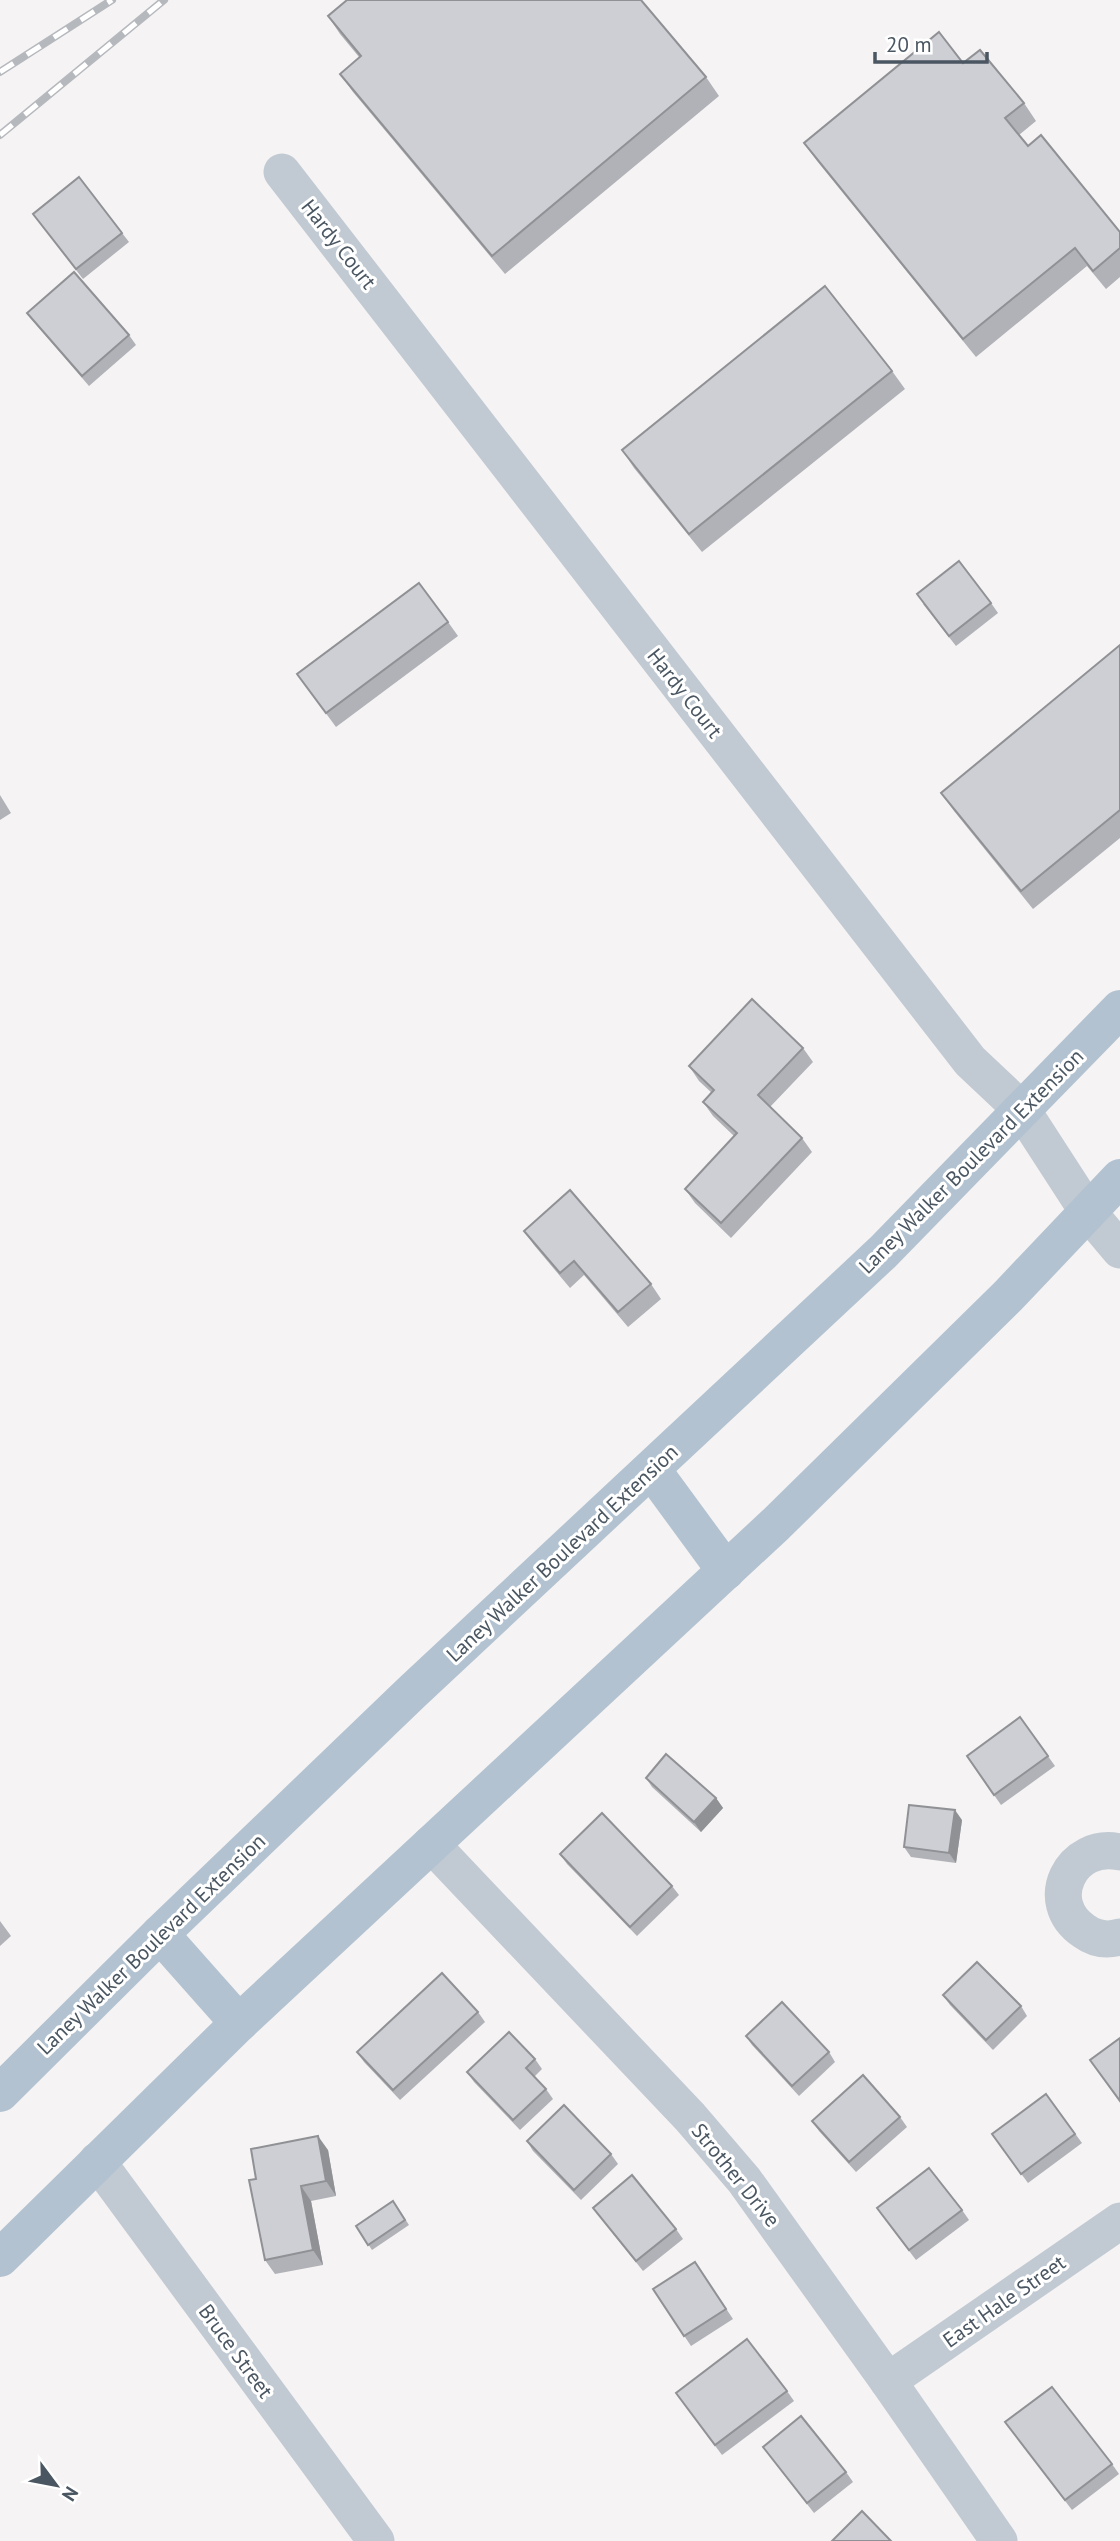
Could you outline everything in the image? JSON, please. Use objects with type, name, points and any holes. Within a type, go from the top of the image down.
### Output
[{"type":"main road","name":"Laney Walker Boulevard Extension","points":[[0,2093],[160,1934],[412,1692],[883,1252],[1120,1009]]},
{"type":"main road","points":[[3,2249],[239,2023],[776,1524],[1008,1297],[1120,1178]]},
{"type":"main road","points":[[652,1470],[726,1571]]},
{"type":"main road","points":[[160,1934],[239,2023]]},
{"type":"street","name":"Hardy Court","points":[[282,172],[970,1061],[1022,1110],[1087,1212],[1120,1250]]},
{"type":"street","name":"Strother Drive","points":[[431,1843],[690,2117],[744,2180],[999,2541]]},
{"type":"street","points":[[1120,1852],[1108,1850],[1090,1854],[1076,1864],[1065,1881],[1063,1894],[1066,1911],[1074,1924],[1092,1937],[1120,1937]]},
{"type":"street","name":"Bruce Street","points":[[97,2161],[376,2541]]},
{"type":"street","name":"East Hale Street","points":[[888,2381],[1120,2221]]},
{"type":"building","points":[[347,0],[641,0],[706,77],[492,256],[340,74],[361,56],[328,16]]},
{"type":"building","points":[[939,32],[963,63],[980,50],[1024,103],[1005,118],[1028,146],[1041,135],[1120,232],[1120,248],[1093,271],[1075,248],[963,339],[804,143]]},
{"type":"building","points":[[79,177],[122,233],[76,269],[33,214]]},
{"type":"building","points":[[74,272],[129,335],[82,376],[27,313]]},
{"type":"building","points":[[825,286],[892,371],[689,534],[622,450]]},
{"type":"building","points":[[959,561],[991,603],[949,636],[917,594]]},
{"type":"building","points":[[419,583],[448,622],[326,713],[297,674]]},
{"type":"building","points":[[1120,645],[1120,810],[1021,891],[941,793]]},
{"type":"building","points":[[752,999],[803,1048],[758,1095],[802,1138],[721,1223],[685,1189],[737,1133],[703,1102],[714,1090],[689,1066]]},
{"type":"building","points":[[570,1190],[651,1284],[618,1312],[574,1261],[560,1273],[524,1231]]},
{"type":"building","points":[[1020,1717],[1048,1756],[994,1795],[967,1756]]},
{"type":"building","points":[[666,1754],[716,1798],[694,1822],[646,1778]]},
{"type":"building","points":[[909,1805],[955,1810],[949,1853],[904,1847]]},
{"type":"building","points":[[602,1813],[672,1886],[630,1927],[560,1854]]},
{"type":"building","points":[[977,1962],[1021,2006],[986,2040],[943,1995]]},
{"type":"building","points":[[442,1973],[478,2012],[393,2090],[357,2052]]},
{"type":"building","points":[[782,2002],[829,2052],[792,2086],[746,2036]]},
{"type":"building","points":[[509,2032],[535,2059],[526,2068],[546,2089],[513,2120],[467,2072]]},
{"type":"building","points":[[1120,2038],[1120,2101],[1090,2060]]},
{"type":"building","points":[[863,2075],[900,2117],[849,2162],[812,2121]]},
{"type":"building","points":[[1046,2094],[1075,2134],[1021,2174],[992,2134]]},
{"type":"building","points":[[564,2105],[611,2154],[574,2190],[527,2141]]},
{"type":"building","points":[[318,2136],[326,2181],[301,2186],[313,2250],[265,2260],[249,2180],[256,2179],[251,2149]]},
{"type":"building","points":[[929,2168],[962,2210],[909,2250],[877,2208]]},
{"type":"building","points":[[632,2175],[676,2229],[636,2261],[593,2208]]},
{"type":"building","points":[[393,2201],[405,2220],[368,2245],[356,2226]]},
{"type":"building","points":[[695,2262],[726,2309],[684,2336],[653,2289]]},
{"type":"building","points":[[747,2339],[787,2391],[715,2445],[676,2393]]},
{"type":"building","points":[[1052,2387],[1112,2464],[1065,2500],[1005,2422]]},
{"type":"building","points":[[801,2416],[846,2472],[807,2503],[763,2447]]},
{"type":"building","points":[[862,2511],[891,2541],[832,2541]]},
{"type":"railway","points":[[0,72],[112,0]]},
{"type":"railway","points":[[0,135],[164,0]]}]
